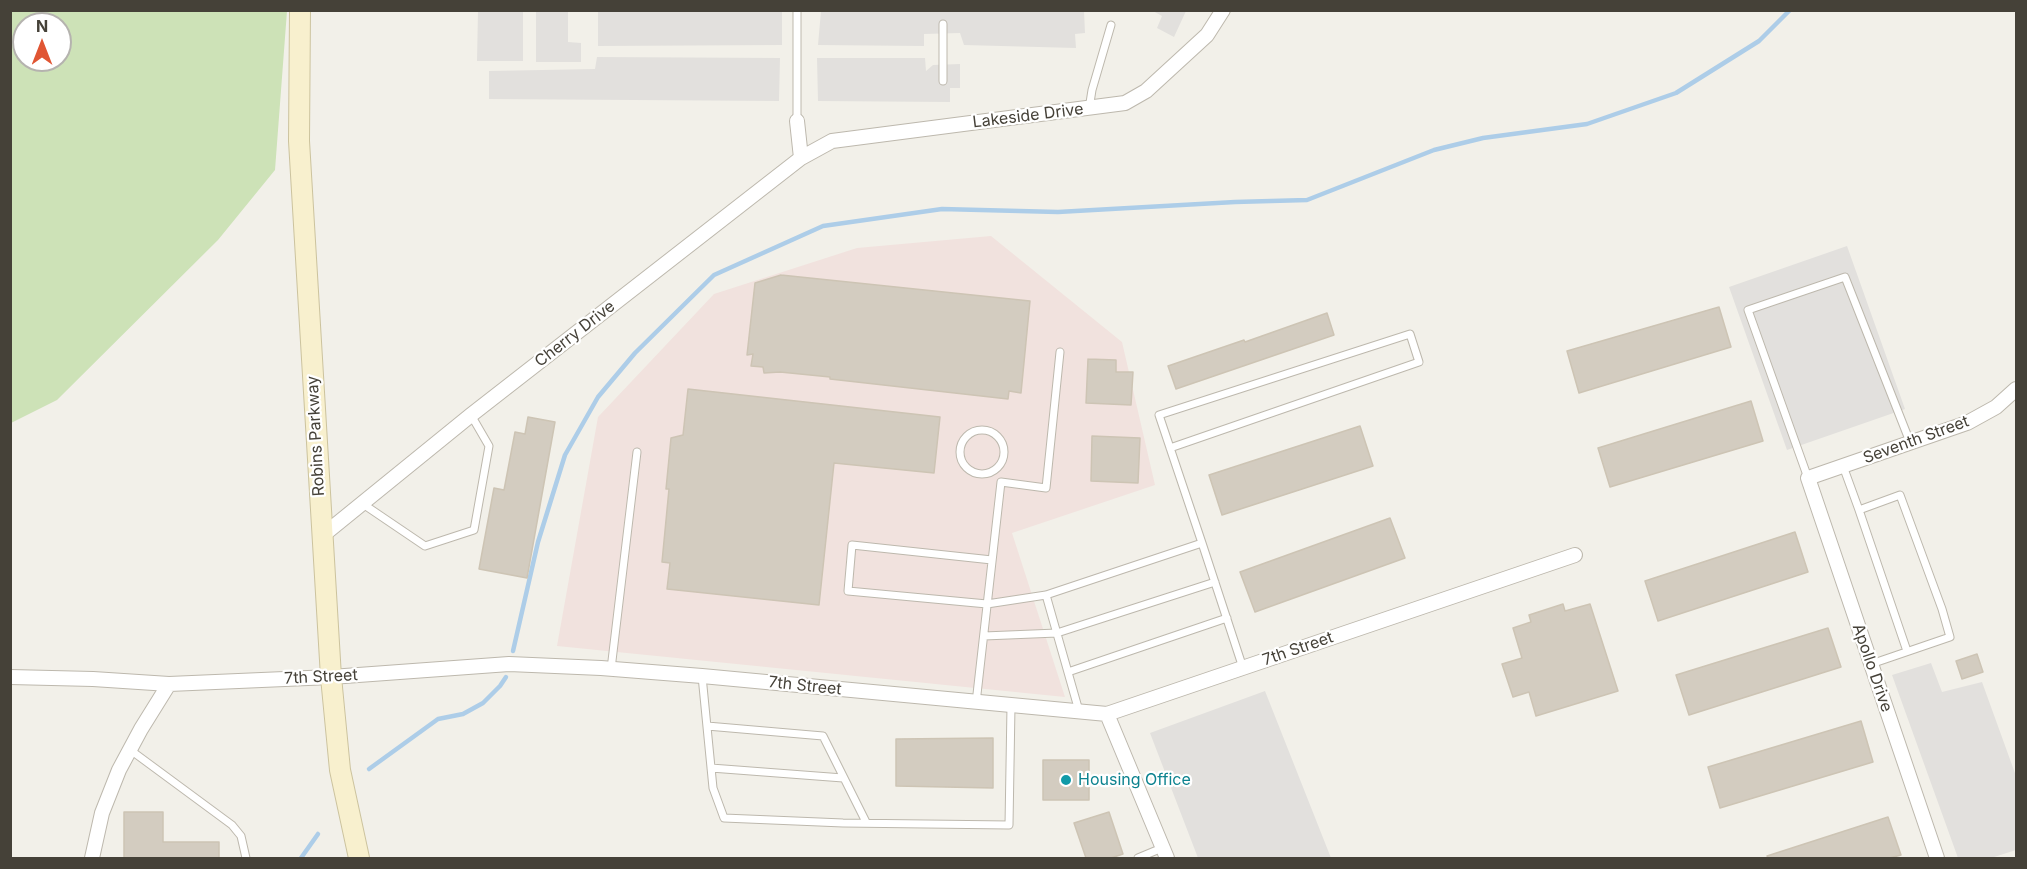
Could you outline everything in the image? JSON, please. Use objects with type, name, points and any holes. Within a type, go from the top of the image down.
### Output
[{"type":"street","name":"Robins Parkway","points":[[300,10],[299,141],[331,677],[340,770],[359,858]]},
{"type":"street","name":"Lakeside Drive","points":[[801,158],[832,141],[1125,103],[1146,91],[1207,35],[1223,10]]},
{"type":"street","points":[[796,121],[801,158]]},
{"type":"street","name":"Cherry Drive","points":[[322,536],[471,415],[801,158]]},
{"type":"street","name":"Seventh Street","points":[[1808,478],[1967,423],[1996,407],[2016,388]]},
{"type":"street","name":"Apollo Drive","points":[[1808,478],[1937,858]]},
{"type":"street","name":"7th Street","points":[[10,677],[169,684],[331,677],[510,664],[702,676],[1107,714],[1575,555]]},
{"type":"street","points":[[92,858],[96,836],[110,792],[129,749],[169,684]]},
{"type":"street","points":[[1107,714],[1165,853]]},
{"type":"lane","points":[[796,121],[797,10]]},
{"type":"lane","points":[[943,24],[943,81]]},
{"type":"lane","points":[[1089,109],[1092,90],[1111,25]]},
{"type":"lane","points":[[1808,478],[1748,310],[1759,306],[1845,277],[1910,442]]},
{"type":"lane","points":[[1170,448],[1419,362],[1410,334],[1159,415],[1243,668]]},
{"type":"lane","points":[[1001,482],[1046,488],[1060,352]]},
{"type":"lane","points":[[363,504],[425,546],[474,530],[489,446],[471,415]]},
{"type":"lane","points":[[982,430],[989,431],[1001,439],[1004,446],[1003,460],[994,471],[979,474],[972,472],[962,461],[960,447],[969,434],[982,430]]},
{"type":"lane","points":[[611,669],[637,452]]},
{"type":"lane","points":[[1843,466],[1907,651]]},
{"type":"lane","points":[[976,702],[1001,482],[994,471]]},
{"type":"lane","points":[[1859,510],[1900,495],[1950,637],[1871,664]]},
{"type":"lane","points":[[992,560],[852,545],[848,591],[987,604],[1046,595],[1202,543]]},
{"type":"lane","points":[[984,636],[1057,633],[1215,582]]},
{"type":"lane","points":[[1046,595],[1079,711]]},
{"type":"lane","points":[[1068,672],[1227,618]]},
{"type":"lane","points":[[702,676],[713,788],[723,818],[1009,825],[1011,706]]},
{"type":"lane","points":[[707,726],[823,736],[866,822]]},
{"type":"lane","points":[[129,749],[232,825],[241,836],[246,858]]},
{"type":"lane","points":[[711,768],[843,778]]},
{"type":"lane","points":[[1138,858],[1165,853]]},
{"type":"shaded area","points":[[478,11],[523,11],[523,61],[477,61]]},
{"type":"shaded area","points":[[536,11],[568,11],[568,42],[581,43],[581,62],[536,62]]},
{"type":"shaded area","points":[[598,11],[782,11],[782,45],[598,46]]},
{"type":"shaded area","points":[[821,11],[1084,11],[1085,33],[1075,34],[1076,48],[964,45],[960,33],[924,34],[924,46],[818,45]]},
{"type":"shaded area","points":[[1153,11],[1186,11],[1174,37],[1157,28],[1162,16]]},
{"type":"shaded area","points":[[597,57],[780,58],[779,101],[489,99],[489,71],[595,69]]},
{"type":"shaded area","points":[[817,58],[925,58],[926,71],[933,65],[960,64],[960,88],[950,88],[950,102],[818,101]]},
{"type":"shaded area","points":[[991,236],[1122,342],[1155,485],[1012,533],[1065,697],[557,646],[598,417],[714,294],[857,248]]},
{"type":"shaded area","points":[[1847,246],[1905,409],[1787,450],[1729,287]]},
{"type":"shaded area","points":[[1931,663],[1942,692],[1982,682],[2016,776],[2016,850],[1991,858],[1958,858],[1892,675]]},
{"type":"shaded area","points":[[1265,691],[1331,858],[1198,858],[1150,733]]},
{"type":"green space","points":[[11,10],[287,11],[275,170],[218,240],[57,400],[11,423]]},
{"type":"building","points":[[781,275],[1030,301],[1021,393],[1009,391],[1008,399],[830,379],[830,377],[780,372],[764,373],[763,367],[751,366],[753,354],[747,355],[755,283]]},
{"type":"building","points":[[1719,307],[1731,347],[1579,393],[1567,351]]},
{"type":"building","points":[[1327,313],[1334,335],[1176,389],[1168,366]]},
{"type":"building","points":[[1088,359],[1116,360],[1116,372],[1133,372],[1131,405],[1086,403]]},
{"type":"building","points":[[688,389],[940,417],[934,473],[834,463],[819,605],[667,589],[670,563],[662,562],[671,438],[683,435]]},
{"type":"building","points":[[1751,401],[1763,441],[1610,487],[1598,448]]},
{"type":"building","points":[[528,417],[555,422],[527,578],[479,569],[494,488],[504,490],[515,432],[525,434]]},
{"type":"building","points":[[1360,426],[1373,466],[1222,515],[1209,475]]},
{"type":"building","points":[[1092,436],[1140,438],[1138,483],[1091,481]]},
{"type":"building","points":[[1390,518],[1405,558],[1255,612],[1240,572]]},
{"type":"building","points":[[1795,532],[1808,572],[1658,621],[1645,581]]},
{"type":"building","points":[[1563,604],[1565,611],[1590,604],[1618,691],[1536,716],[1529,692],[1513,697],[1502,664],[1522,658],[1513,628],[1531,622],[1529,615]]},
{"type":"building","points":[[1828,628],[1841,667],[1689,715],[1676,675]]},
{"type":"building","points":[[1977,654],[1983,672],[1962,679],[1956,661]]},
{"type":"building","points":[[1861,721],[1873,762],[1720,808],[1708,767]]},
{"type":"building","points":[[993,738],[993,788],[896,786],[896,739]]},
{"type":"building","name":"Housing Office","points":[[1043,760],[1089,760],[1089,800],[1043,800]]},
{"type":"building","points":[[124,812],[163,812],[163,842],[219,842],[219,858],[124,858]]},
{"type":"building","points":[[1109,812],[1123,854],[1111,858],[1086,858],[1074,823]]},
{"type":"building","points":[[1888,817],[1901,855],[1890,858],[1768,858],[1767,856]]},
{"type":"waterway","points":[[513,651],[538,542],[565,455],[598,397],[635,353],[714,275],[823,226],[942,209],[1058,212],[1307,200],[1434,150],[1483,138],[1587,124],[1676,93],[1759,41],[1790,10]]},
{"type":"waterway","points":[[369,769],[438,719],[463,714],[483,703],[506,677]]},
{"type":"waterway","points":[[301,858],[318,834]]},
{"type":"place","name":"Housing Office","points":[[1066,780]]}]
